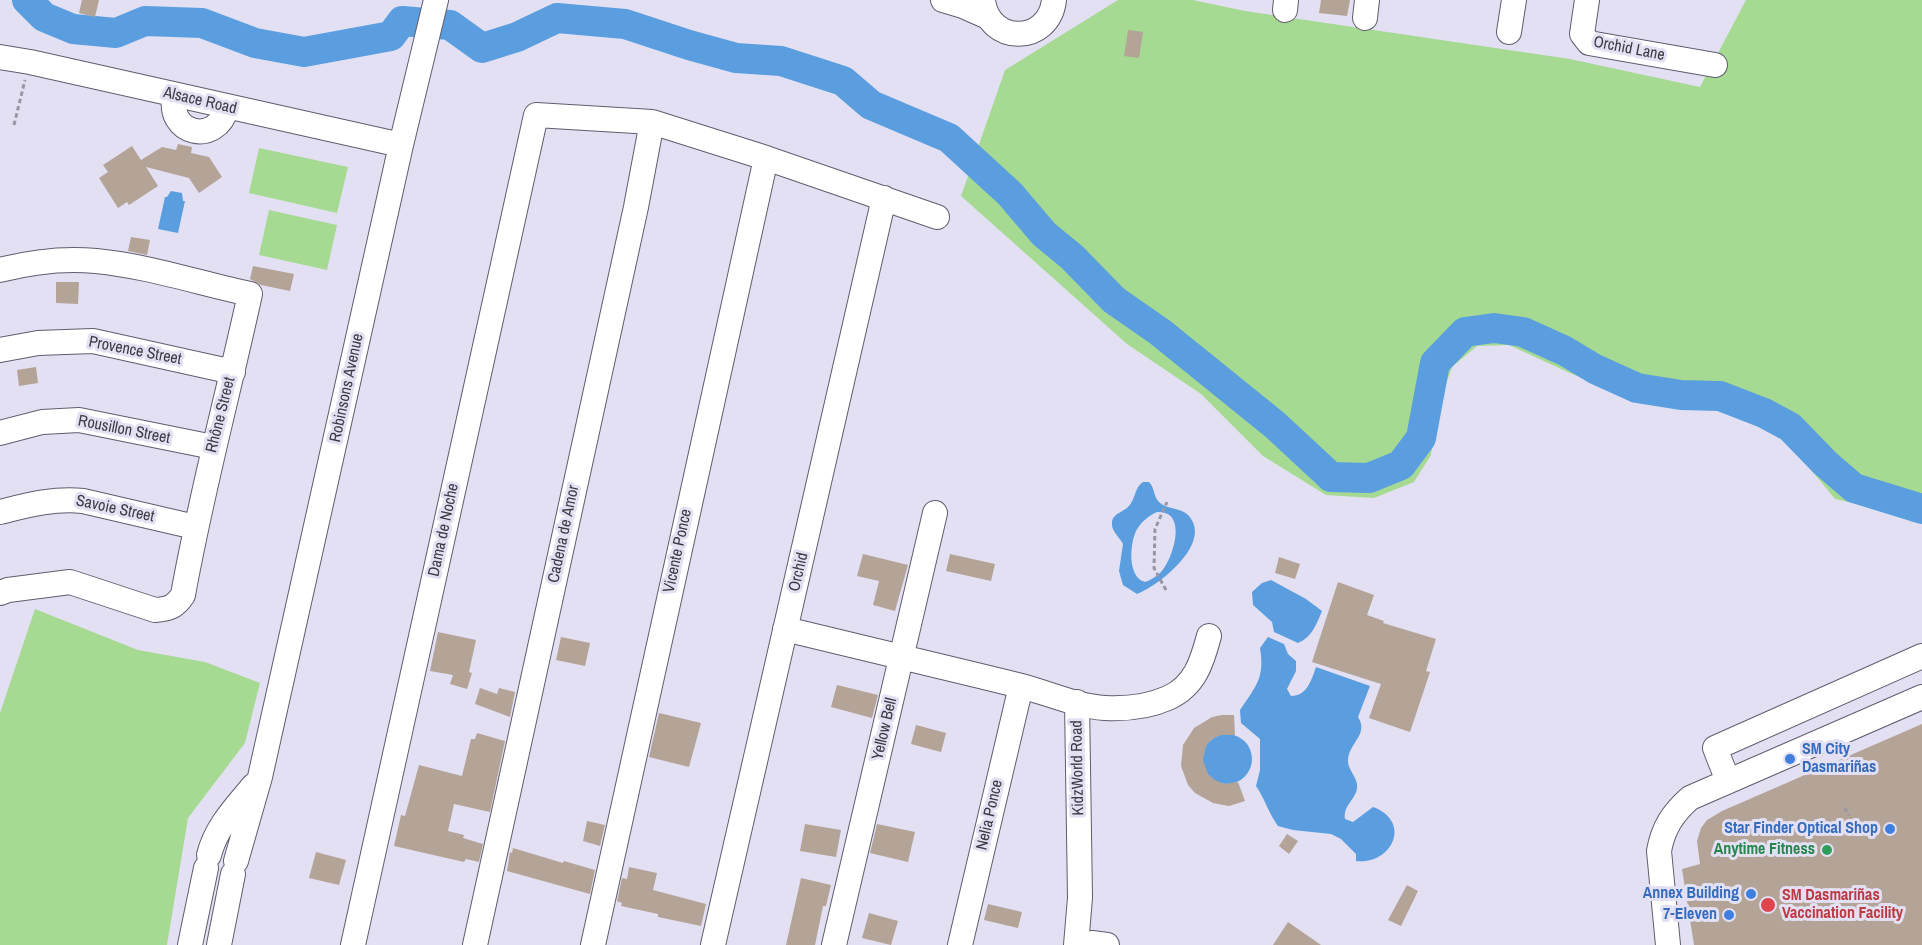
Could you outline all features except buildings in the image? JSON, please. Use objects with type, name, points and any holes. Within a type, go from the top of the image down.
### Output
[{"type":"street","name":"Robinsons Avenue","points":[[219,945],[234,867],[260,777],[401,145],[436,0]]},
{"type":"street","points":[[943,0],[963,6],[986,8],[996,26],[1006,32],[1017,34],[1029,33],[1040,28],[1048,19],[1054,0]]},
{"type":"street","points":[[1509,32],[1514,0]]},
{"type":"street","name":"Orchid Lane","points":[[1587,0],[1582,34],[1589,43],[1715,65]]},
{"type":"street","name":"Alsace Road","points":[[0,57],[401,145]]},
{"type":"street","name":"Dama de Noche","points":[[352,945],[536,115],[652,122]]},
{"type":"street","points":[[652,122],[937,217]]},
{"type":"street","name":"Cadena de Amor","points":[[475,945],[636,207],[652,122]]},
{"type":"street","name":"Vicente Ponce","points":[[593,945],[765,158]]},
{"type":"street","name":"Orchid","points":[[713,945],[884,198]]},
{"type":"street","name":"Rhône Street","points":[[0,270],[46,261],[96,261],[250,294],[195,527],[183,595],[175,606],[155,610],[70,582],[0,593]]},
{"type":"street","name":"Provence Street","points":[[0,350],[38,343],[93,341],[233,372]]},
{"type":"street","name":"Rousillon Street","points":[[0,432],[42,422],[79,420],[213,447]]},
{"type":"street","name":"Savoie Street","points":[[0,512],[50,500],[75,500],[195,527]]},
{"type":"street","name":"Yellow Bell","points":[[834,945],[935,513]]},
{"type":"street","points":[[785,629],[1021,686],[1077,702]]},
{"type":"street","name":"KidzWorld Road","points":[[1090,945],[1080,898],[1077,702],[1102,708],[1123,708],[1148,705],[1170,697],[1187,685],[1195,675],[1201,665],[1209,636]]},
{"type":"street","points":[[1728,782],[1715,748],[1922,656]]},
{"type":"street","name":"Nelia Ponce","points":[[960,945],[1021,686]]},
{"type":"street","points":[[1668,945],[1659,850],[1662,837],[1677,810],[1690,798],[1922,697]]},
{"type":"street","name":"Robinsons Avenue","points":[[194,944],[207,862],[213,840],[223,822],[260,777]]},
{"type":"path","points":[[14,125],[30,62]]},
{"type":"path","points":[[1166,503],[1155,529],[1154,568],[1166,590]]},
{"type":"path","points":[[1845,808],[1849,816]]},
{"type":"green space","points":[[1118,0],[1193,0],[1245,11],[1570,59],[1700,87],[1746,0],[1922,0],[1922,519],[1835,499],[1784,437],[1714,409],[1636,399],[1572,374],[1509,345],[1477,346],[1452,367],[1438,407],[1431,455],[1414,482],[1374,498],[1326,495],[1263,456],[1201,394],[1127,344],[961,196],[1005,70]]},
{"type":"green space","points":[[259,148],[348,167],[337,213],[249,193]]},
{"type":"green space","points":[[269,210],[337,225],[327,270],[259,255]]},
{"type":"green space","points":[[35,609],[138,650],[205,662],[260,683],[245,743],[188,818],[167,945],[0,945],[0,713]]},
{"type":"water","points":[[171,191],[182,193],[183,201],[185,201],[178,233],[158,229],[165,197]]},
{"type":"water","points":[[1149,482],[1159,502],[1188,515],[1194,526],[1194,537],[1181,561],[1170,572],[1137,594],[1123,585],[1119,571],[1123,544],[1114,532],[1112,520],[1131,504],[1140,484]],"holes":[[[1157,512],[1167,513],[1173,519],[1175,526],[1174,546],[1161,572],[1145,582],[1139,579],[1133,567],[1131,552],[1134,537],[1142,522],[1148,517]]]},
{"type":"water","points":[[1271,580],[1306,599],[1322,611],[1310,634],[1298,643],[1274,632],[1272,622],[1253,605],[1252,592],[1262,583]]},
{"type":"water","points":[[1268,637],[1284,644],[1288,654],[1296,661],[1296,671],[1287,689],[1291,696],[1305,691],[1316,667],[1370,686],[1358,717],[1361,723],[1360,733],[1349,753],[1348,763],[1357,789],[1347,807],[1345,819],[1353,822],[1373,807],[1385,814],[1392,822],[1395,831],[1393,841],[1380,856],[1356,861],[1356,854],[1341,839],[1331,834],[1278,826],[1256,786],[1260,770],[1260,739],[1241,723],[1240,710],[1258,681],[1261,667],[1260,648]]},
{"type":"water","points":[[1227,734],[1236,736],[1247,745],[1252,759],[1250,768],[1241,779],[1227,784],[1218,782],[1207,773],[1202,759],[1204,750],[1213,739]]},
{"type":"waterway","points":[[27,0],[44,17],[73,29],[116,33],[145,21],[202,23],[255,43],[304,52],[391,36],[402,21],[450,25],[482,48],[517,37],[557,18],[625,24],[736,58],[781,61],[843,81],[871,105],[949,138],[1010,194],[1044,234],[1072,257],[1114,300],[1160,332],[1275,425],[1331,477],[1369,478],[1401,465],[1421,438],[1435,363],[1465,332],[1494,328],[1523,332],[1637,388],[1681,395],[1720,396],[1764,413],[1790,427],[1825,463],[1854,488],[1922,509]]},
{"type":"place","name":"SM City Dasmariñas","points":[[1790,759]]},
{"type":"place","name":"Star Finder Optical Shop","points":[[1890,829]]},
{"type":"place","name":"Anytime Fitness","points":[[1827,850]]},
{"type":"place","name":"Annex Building","points":[[1751,894]]},
{"type":"place","name":"SM Dasmariñas Vaccination Facility","points":[[1768,905]]},
{"type":"place","name":"7-Eleven","points":[[1729,915]]}]
